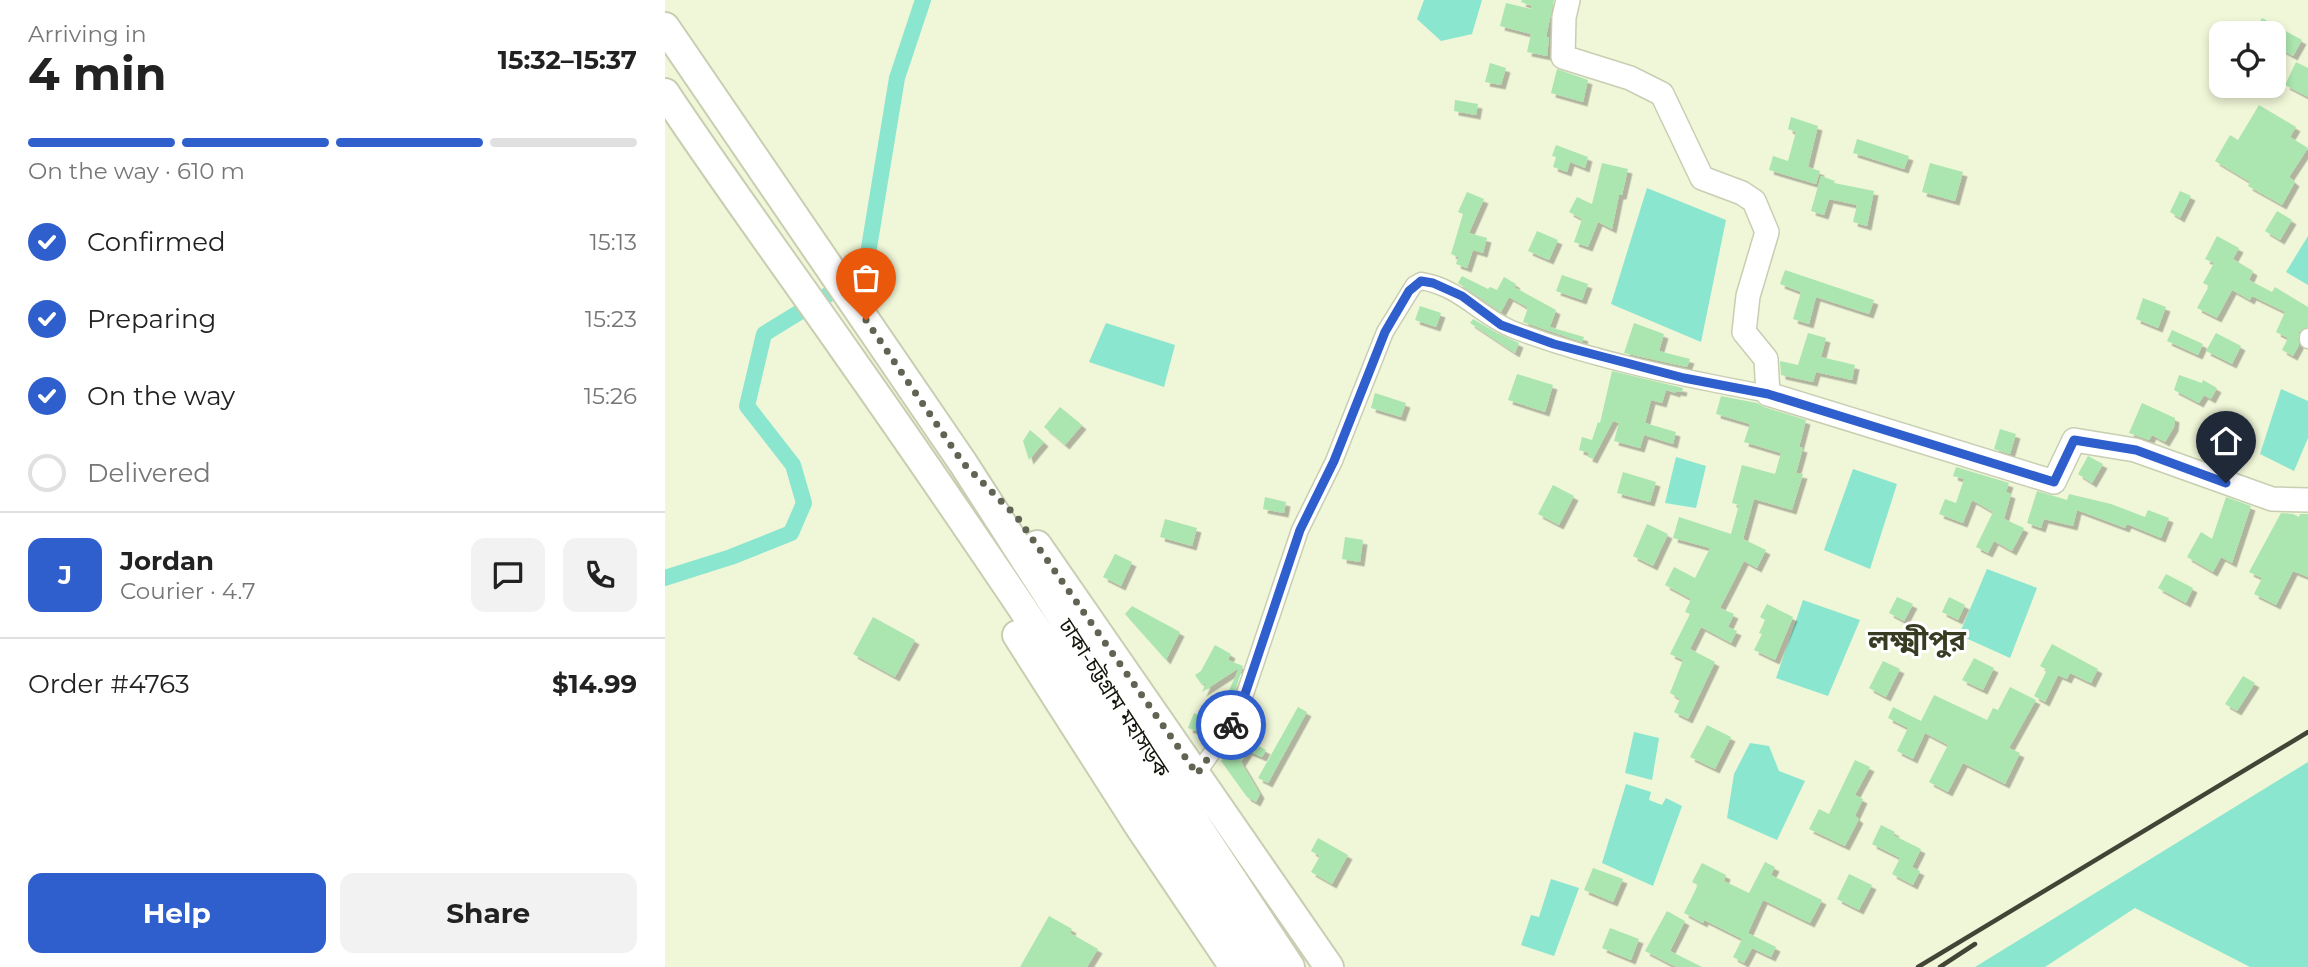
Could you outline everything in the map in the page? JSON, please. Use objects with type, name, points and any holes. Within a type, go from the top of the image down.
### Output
[{"type":"highway","name":"ঢাকা-চট্টগ্রাম মহাসড়ক","points":[[665,27],[963,463],[1290,967]]},
{"type":"highway","name":"ঢাকা-চট্টগ্রাম মহাসড়ক","points":[[665,93],[927,468],[1262,967]]},
{"type":"highway","points":[[963,463],[1017,517],[1329,967]]},
{"type":"highway","points":[[927,468],[958,542],[1139,827],[1234,967]]},
{"type":"main road","points":[[1568,0],[1564,18],[1563,57],[1630,78],[1662,94],[1702,178],[1742,192],[1754,201],[1767,232],[1748,296],[1744,332],[1766,359],[1768,394],[2054,482],[2074,440],[2136,450],[2272,499],[2308,500]]},
{"type":"street","points":[[1197,774],[1238,715],[1300,530],[1334,461],[1385,332],[1414,285],[1421,281],[1454,292],[1501,325],[1554,344],[1684,378],[1768,394]]},
{"type":"water","points":[[1424,0],[1482,0],[1472,34],[1441,41],[1417,19]]},
{"type":"water","points":[[1647,188],[1726,220],[1701,342],[1611,304]]},
{"type":"water","points":[[2308,236],[2308,285],[2286,272]]},
{"type":"water","points":[[1106,323],[1175,345],[1164,387],[1089,362]]},
{"type":"water","points":[[2281,389],[2308,401],[2308,438],[2294,471],[2260,454]]},
{"type":"water","points":[[1676,457],[1706,466],[1696,508],[1665,503]]},
{"type":"water","points":[[1853,469],[1897,484],[1870,569],[1824,550]]},
{"type":"water","points":[[1987,569],[2037,588],[2010,658],[1959,635]]},
{"type":"water","points":[[1803,600],[1860,620],[1828,696],[1776,678]]},
{"type":"water","points":[[1634,732],[1659,738],[1652,780],[1625,773]]},
{"type":"water","points":[[1750,743],[1769,746],[1779,771],[1805,781],[1777,840],[1727,818],[1734,774]]},
{"type":"water","points":[[2308,762],[2308,967],[2250,967],[2135,908],[2045,967],[1975,967]]},
{"type":"water","points":[[1626,784],[1651,792],[1649,800],[1662,805],[1666,798],[1682,806],[1653,886],[1602,863]]},
{"type":"water","points":[[1551,879],[1579,888],[1554,956],[1521,945],[1531,915],[1539,917]]},
{"type":"building","points":[[1554,0],[1546,37],[1549,37],[1547,56],[1527,52],[1531,34],[1500,26],[1506,3],[1531,9],[1532,6],[1521,2]]},
{"type":"building","points":[[2286,31],[2302,40],[2293,56],[2286,52]]},
{"type":"building","points":[[2296,62],[2308,68],[2308,97],[2286,86]]},
{"type":"building","points":[[1490,63],[1506,68],[1501,85],[1485,82]]},
{"type":"building","points":[[1557,69],[1588,80],[1583,102],[1551,93]]},
{"type":"building","points":[[1455,100],[1478,104],[1476,115],[1454,111]]},
{"type":"building","points":[[2259,105],[2296,127],[2290,137],[2308,148],[2289,177],[2295,182],[2282,205],[2248,186],[2250,182],[2215,161],[2230,135],[2238,140]]},
{"type":"building","points":[[1791,117],[1818,126],[1808,167],[1820,171],[1816,184],[1769,170],[1773,156],[1788,161],[1796,132],[1788,129]]},
{"type":"building","points":[[1857,139],[1909,156],[1904,169],[1853,153]]},
{"type":"building","points":[[1556,145],[1588,157],[1585,168],[1570,162],[1567,172],[1553,167],[1556,157],[1552,156]]},
{"type":"building","points":[[1602,163],[1628,169],[1612,229],[1598,222],[1588,247],[1574,242],[1582,219],[1569,212],[1577,197],[1592,204]]},
{"type":"building","points":[[1930,163],[1963,172],[1955,201],[1922,192]]},
{"type":"building","points":[[1821,176],[1835,181],[1834,183],[1874,191],[1867,226],[1853,222],[1857,205],[1829,199],[1824,215],[1811,211]]},
{"type":"building","points":[[2180,191],[2191,196],[2180,218],[2170,212]]},
{"type":"building","points":[[1467,192],[1484,199],[1469,233],[1487,238],[1483,253],[1473,250],[1467,268],[1456,264],[1460,252],[1458,257],[1451,254],[1463,214],[1458,212]]},
{"type":"building","points":[[2277,211],[2292,220],[2280,240],[2265,231]]},
{"type":"building","points":[[1537,231],[1558,240],[1549,260],[1528,251]]},
{"type":"building","points":[[2217,236],[2239,248],[2233,259],[2253,271],[2249,280],[2272,292],[2275,287],[2308,307],[2308,327],[2299,332],[2299,345],[2293,356],[2282,350],[2288,338],[2276,332],[2285,312],[2252,296],[2250,300],[2232,290],[2217,318],[2197,308],[2209,286],[2203,283],[2214,263],[2205,259]]},
{"type":"building","points":[[1785,270],[1874,300],[1869,314],[1816,297],[1809,324],[1793,319],[1801,292],[1780,284]]},
{"type":"building","points":[[1562,275],[1588,284],[1582,300],[1556,291]]},
{"type":"building","points":[[1462,276],[1488,289],[1490,287],[1497,290],[1504,277],[1516,284],[1514,287],[1556,310],[1550,327],[1584,337],[1582,342],[1523,322],[1528,308],[1509,297],[1501,312],[1458,283]]},
{"type":"building","points":[[2143,298],[2166,307],[2158,328],[2136,319]]},
{"type":"building","points":[[1420,306],[1441,313],[1436,327],[1415,320]]},
{"type":"building","points":[[1473,319],[1519,343],[1515,353],[1470,323]]},
{"type":"building","points":[[1634,323],[1664,334],[1659,351],[1690,359],[1687,367],[1624,353]]},
{"type":"building","points":[[2172,330],[2203,344],[2198,355],[2167,341]]},
{"type":"building","points":[[1808,333],[1826,338],[1821,357],[1855,365],[1852,380],[1816,372],[1813,382],[1781,375],[1780,361],[1798,365]]},
{"type":"building","points":[[2216,333],[2241,346],[2232,364],[2206,351]]},
{"type":"building","points":[[1612,371],[1683,388],[1682,392],[1676,393],[1666,390],[1662,403],[1651,400],[1645,423],[1676,432],[1673,444],[1644,435],[1640,448],[1614,441],[1619,423],[1613,421],[1593,459],[1588,457],[1589,453],[1579,450],[1582,437],[1592,440],[1598,422],[1600,423]]},
{"type":"building","points":[[1517,374],[1553,385],[1545,412],[1508,400]]},
{"type":"building","points":[[2179,375],[2202,383],[2203,380],[2217,388],[2211,399],[2204,395],[2199,403],[2174,390]]},
{"type":"building","points":[[1375,393],[1406,403],[1401,417],[1371,408]]},
{"type":"building","points":[[1721,396],[1757,403],[1806,420],[1799,447],[1803,448],[1796,473],[1803,474],[1792,510],[1754,499],[1743,539],[1766,550],[1757,568],[1744,561],[1720,608],[1734,614],[1728,627],[1737,631],[1731,643],[1701,627],[1690,649],[1715,662],[1688,719],[1674,712],[1680,699],[1670,693],[1683,660],[1670,654],[1690,614],[1685,612],[1691,599],[1665,585],[1674,567],[1695,578],[1710,548],[1673,538],[1679,517],[1731,534],[1739,505],[1732,503],[1742,465],[1775,474],[1781,453],[1744,442],[1750,424],[1716,414]]},
{"type":"building","points":[[2142,403],[2175,418],[2174,427],[2165,442],[2152,435],[2149,440],[2129,433]]},
{"type":"building","points":[[1060,407],[1082,425],[1065,445],[1044,427]]},
{"type":"building","points":[[2216,424],[2239,437],[2227,462],[2215,455],[2211,462],[2201,459],[2204,452],[2202,451]]},
{"type":"building","points":[[2000,429],[2016,434],[2010,454],[1994,449]]},
{"type":"building","points":[[1030,430],[1044,442],[1029,460],[1023,441]]},
{"type":"building","points":[[2088,456],[2103,464],[2092,483],[2078,474]]},
{"type":"building","points":[[1956,467],[2009,483],[2006,492],[2011,494],[2004,519],[2024,528],[2012,551],[1994,541],[1988,553],[1976,547],[1993,512],[1972,500],[1963,523],[1939,514],[1945,499],[1956,503],[1964,479],[1953,476]]},
{"type":"building","points":[[1623,472],[1656,482],[1650,502],[1617,493]]},
{"type":"building","points":[[1553,485],[1574,496],[1559,525],[1538,514]]},
{"type":"building","points":[[2037,491],[2067,500],[2069,494],[2111,504],[2145,517],[2148,510],[2169,518],[2161,538],[2127,524],[2125,528],[2077,510],[2073,526],[2044,519],[2041,528],[2027,523]]},
{"type":"building","points":[[1265,497],[1286,502],[1284,513],[1263,509]]},
{"type":"building","points":[[2226,497],[2251,506],[2232,563],[2221,557],[2213,572],[2187,557],[2201,532],[2212,539]]},
{"type":"building","points":[[2281,513],[2299,517],[2300,514],[2308,514],[2308,577],[2293,571],[2276,605],[2254,594],[2262,578],[2249,572]]},
{"type":"building","points":[[1165,519],[1197,528],[1192,546],[1160,537]]},
{"type":"building","points":[[1647,524],[1668,534],[1653,566],[1633,556]]},
{"type":"building","points":[[1345,537],[1363,540],[1360,562],[1342,559]]},
{"type":"building","points":[[1115,554],[1132,562],[1121,586],[1103,577]]},
{"type":"building","points":[[2166,574],[2193,588],[2186,603],[2158,588]]},
{"type":"building","points":[[1897,597],[1913,604],[1904,621],[1889,613]]},
{"type":"building","points":[[1949,597],[1965,605],[1958,620],[1942,612]]},
{"type":"building","points":[[1767,604],[1793,617],[1775,660],[1754,650],[1762,634],[1759,633],[1765,620],[1760,617]]},
{"type":"building","points":[[1132,606],[1180,632],[1166,660],[1125,614]]},
{"type":"building","points":[[873,617],[915,640],[895,677],[853,654]]},
{"type":"building","points":[[2052,644],[2098,669],[2091,683],[2070,673],[2067,679],[2058,675],[2045,702],[2034,696],[2047,670],[2040,666]]},
{"type":"building","points":[[1215,645],[1231,654],[1228,660],[1243,666],[1229,710],[1223,719],[1219,713],[1239,668],[1202,692],[1206,683],[1202,685],[1195,675],[1201,671]]},
{"type":"building","points":[[1974,658],[1994,668],[1983,690],[1962,680]]},
{"type":"building","points":[[1883,661],[1900,669],[1886,697],[1869,688]]},
{"type":"building","points":[[2243,676],[2255,683],[2237,711],[2225,704]]},
{"type":"building","points":[[2010,687],[2036,700],[2009,748],[2020,753],[2005,784],[1963,763],[1948,792],[1929,782],[1948,745],[1925,733],[1913,759],[1897,751],[1908,728],[1888,718],[1893,707],[1921,721],[1934,695],[1987,720],[1993,708],[1998,710]]},
{"type":"building","points":[[1298,707],[1307,712],[1268,783],[1258,778]]},
{"type":"building","points":[[1194,713],[1219,724],[1210,736],[1188,728]]},
{"type":"building","points":[[1707,725],[1731,737],[1715,769],[1690,757]]},
{"type":"building","points":[[1237,734],[1266,750],[1262,757],[1248,751],[1241,762],[1260,794],[1256,802],[1247,797],[1221,761]]},
{"type":"building","points":[[1855,760],[1870,767],[1855,795],[1863,799],[1855,816],[1859,819],[1845,846],[1809,829],[1819,809],[1829,814]]},
{"type":"building","points":[[1881,825],[1895,832],[1893,835],[1921,849],[1912,867],[1920,871],[1913,885],[1892,874],[1900,858],[1872,844]]},
{"type":"building","points":[[1318,838],[1348,855],[1332,884],[1311,872],[1320,856],[1311,851]]},
{"type":"building","points":[[1765,862],[1775,867],[1771,875],[1822,900],[1810,923],[1763,900],[1748,933],[1776,947],[1771,957],[1752,948],[1744,963],[1733,957],[1742,939],[1684,913],[1698,885],[1692,882],[1702,863],[1726,875],[1724,881],[1749,893]]},
{"type":"building","points":[[1593,868],[1623,879],[1613,902],[1584,890]]},
{"type":"building","points":[[1849,874],[1872,885],[1859,910],[1837,899]]},
{"type":"building","points":[[1667,911],[1685,921],[1670,951],[1702,967],[1676,967],[1645,951]]},
{"type":"building","points":[[1049,916],[1072,929],[1070,933],[1098,949],[1087,967],[1020,967]]},
{"type":"building","points":[[1610,928],[1639,939],[1631,960],[1602,948]]},
{"type":"waterway","points":[[665,578],[731,557],[791,533],[804,503],[793,465],[747,406],[764,334],[865,272],[897,78],[923,0]]},
{"type":"railway","points":[[1918,967],[2308,732]]},
{"type":"railway","points":[[1940,967],[1975,944]]},
{"type":"way so far","points":[[866,320],[963,463],[1017,517],[1197,774],[1231,725]]},
{"type":"district","name":"লক্ষ্মীপুর","points":[[1917,640]]},
{"type":"route","points":[[1231,725],[1238,715],[1300,530],[1334,461],[1385,332],[1409,291],[1421,281],[1433,283],[1462,296],[1501,325],[1554,344],[1684,378],[1768,394],[2054,482],[2074,440],[2136,450],[2226,483]]}]
